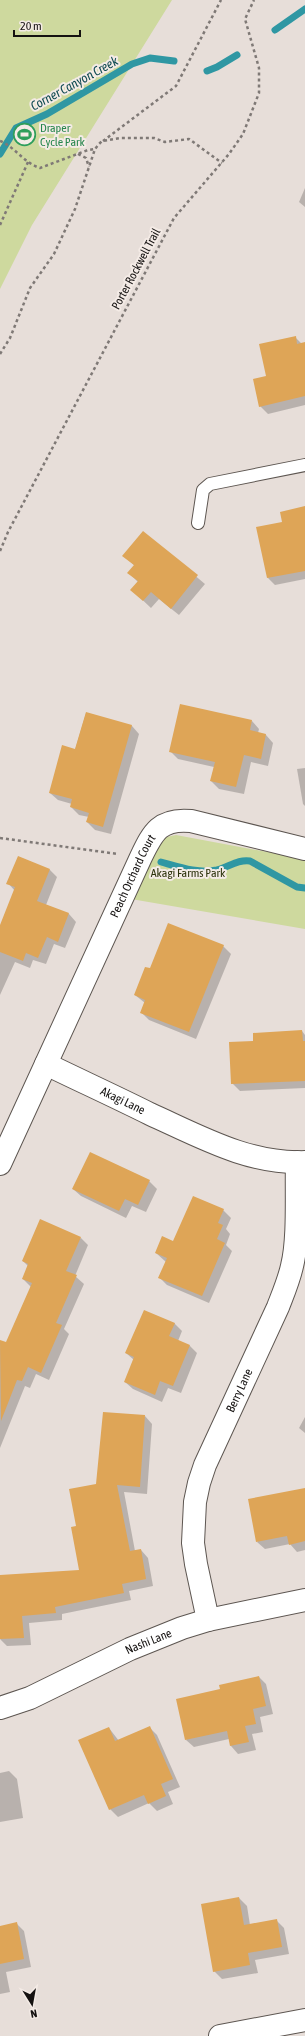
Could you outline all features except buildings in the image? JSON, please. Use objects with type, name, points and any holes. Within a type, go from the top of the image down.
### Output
[{"type":"street","name":"Peach Orchard Court","points":[[46,1064],[141,857],[156,830],[164,824],[181,820],[305,849]]},
{"type":"street","name":"Akagi Lane","points":[[46,1064],[212,1142],[239,1153],[268,1159],[301,1162]]},
{"type":"street","points":[[0,1164],[46,1064]]},
{"type":"street","name":"Berry Lane","points":[[208,1620],[196,1564],[193,1522],[195,1502],[205,1465],[278,1307],[286,1286],[292,1265],[301,1162]]},
{"type":"street","name":"Nashi Lane","points":[[0,1708],[30,1698],[155,1638],[208,1620],[305,1600]]},
{"type":"street","points":[[220,2036],[305,2020]]},
{"type":"lane","points":[[198,523],[203,490],[210,484],[305,465]]},
{"type":"path","points":[[0,354],[10,338],[35,278],[54,254],[75,209],[95,149],[102,141],[176,86],[221,0]]},
{"type":"path","name":"Porter Rockwell Trail","points":[[0,551],[8,532],[174,218],[222,163],[243,134],[260,92],[259,68],[246,19],[254,0]]},
{"type":"path","points":[[102,141],[120,138],[154,138],[165,142],[189,139],[222,163]]},
{"type":"path","points":[[0,141],[28,162],[40,168],[95,149]]},
{"type":"path","points":[[77,154],[86,158],[89,168]]},
{"type":"path","points":[[0,225],[28,162]]},
{"type":"path","points":[[0,838],[141,857]]},
{"type":"green space","points":[[0,0],[172,0],[32,225],[0,289]]},
{"type":"green space","name":"Akagi Farms Park","points":[[176,835],[305,859],[305,929],[131,899],[162,838]]},
{"type":"waterway","name":"Corner Canyon Creek","points":[[275,30],[305,9]]},
{"type":"waterway","name":"Corner Canyon Creek","points":[[207,71],[237,55]]},
{"type":"waterway","name":"Corner Canyon Creek","points":[[0,154],[16,128],[47,114],[132,64],[150,58],[174,61]]},
{"type":"waterway","points":[[161,862],[189,869],[210,871],[221,869],[237,862],[250,861],[297,887],[305,888]]},
{"type":"place","name":"Draper Cycle Park","points":[[25,135]]}]
